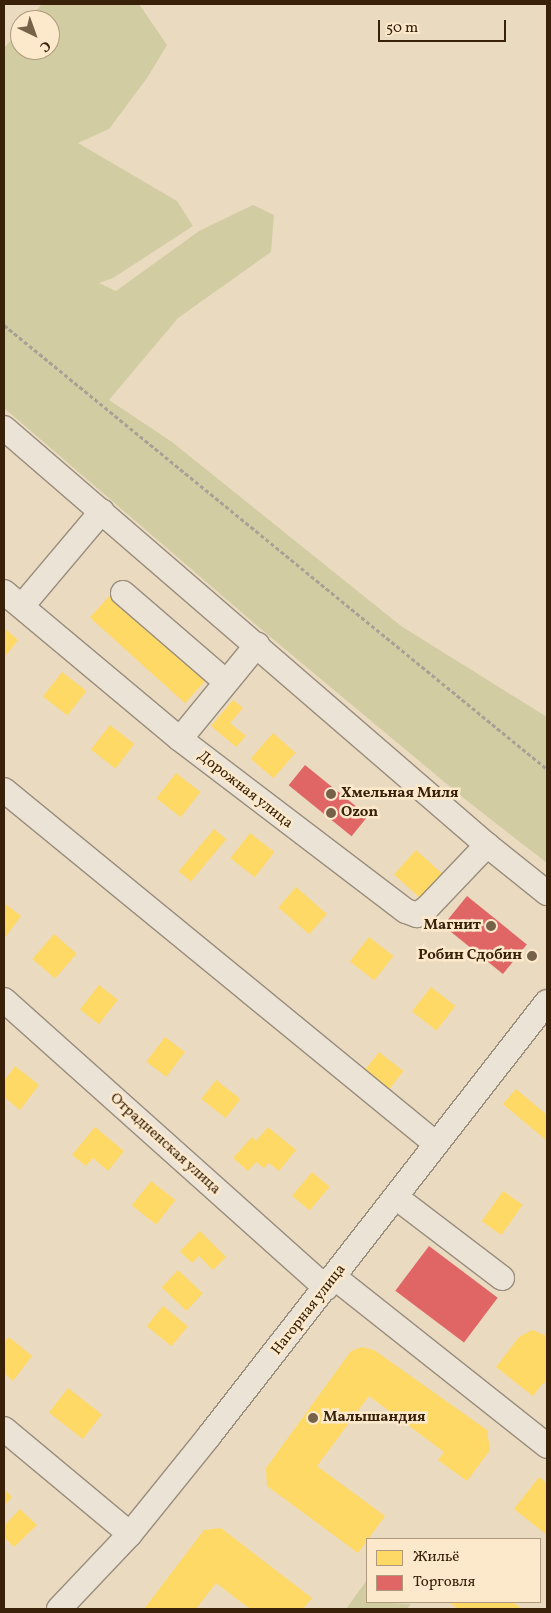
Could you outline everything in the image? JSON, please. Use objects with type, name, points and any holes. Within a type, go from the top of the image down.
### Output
[{"type":"street","points":[[8,441],[102,511],[487,845],[547,893]]},
{"type":"street","points":[[13,599],[102,511]]},
{"type":"street","points":[[122,594],[226,682]]},
{"type":"street","name":"Дорожная улица","points":[[13,599],[180,739],[406,911],[416,914],[427,908],[487,845]]},
{"type":"street","points":[[180,739],[256,645]]},
{"type":"street","points":[[4,790],[436,1143]]},
{"type":"street","name":"Отрадненская улица","points":[[4,1000],[330,1283],[547,1446]]},
{"type":"street","name":"Нагорная улица","points":[[59,1609],[130,1534],[397,1198],[436,1143],[547,1002]]},
{"type":"street","points":[[397,1198],[502,1278]]},
{"type":"street","points":[[4,1429],[130,1534]]},
{"type":"path","points":[[4,325],[547,769]]},
{"type":"shaded area","points":[[42,4],[139,4],[167,45],[147,78],[109,129],[78,143],[177,201],[193,226],[113,278],[99,283],[116,291],[199,231],[253,205],[274,215],[271,252],[178,318],[109,400],[172,442],[401,626],[547,717],[547,863],[466,800],[268,635],[4,408],[4,48],[10,41],[10,60],[60,60],[60,10],[37,10]]},
{"type":"shaded area","points":[[366,1581],[366,1603],[411,1604],[407,1609],[346,1609]]},
{"type":"building: Жильё","points":[[112,593],[207,679],[185,703],[90,618]]},
{"type":"building: Жильё","points":[[4,628],[18,640],[4,658]]},
{"type":"building: Жильё","points":[[62,672],[86,691],[67,716],[43,696]]},
{"type":"building: Жильё","points":[[233,700],[243,708],[230,723],[246,736],[236,747],[211,726]]},
{"type":"building: Жильё","points":[[110,725],[134,744],[115,769],[91,749]]},
{"type":"building: Жильё","points":[[273,733],[296,753],[273,778],[251,759]]},
{"type":"building: Жильё","points":[[176,773],[200,792],[181,817],[156,798]]},
{"type":"building: Жильё","points":[[214,829],[226,839],[191,881],[179,871]]},
{"type":"building: Жильё","points":[[250,833],[274,852],[255,877],[230,858]]},
{"type":"building: Жильё","points":[[416,850],[443,874],[421,899],[394,875]]},
{"type":"building: Жильё","points":[[296,887],[327,914],[309,934],[278,907]]},
{"type":"building: Жильё","points":[[4,903],[21,916],[4,939]]},
{"type":"building: Жильё","points":[[54,934],[77,954],[55,979],[32,959]]},
{"type":"building: Жильё","points":[[369,937],[393,956],[374,981],[350,961]]},
{"type":"building: Жильё","points":[[99,985],[118,1000],[99,1024],[80,1009]]},
{"type":"building: Жильё","points":[[431,987],[455,1006],[436,1031],[412,1011]]},
{"type":"building: Жильё","points":[[165,1037],[185,1052],[166,1077],[146,1062]]},
{"type":"building: Жильё","points":[[379,1052],[403,1071],[384,1096],[360,1076]]},
{"type":"building: Жильё","points":[[15,1066],[39,1085],[20,1110],[4,1097],[4,1081]]},
{"type":"building: Жильё","points":[[216,1080],[240,1099],[226,1118],[201,1099]]},
{"type":"building: Жильё","points":[[516,1089],[547,1115],[547,1141],[503,1104]]},
{"type":"building: Жильё","points":[[95,1127],[124,1151],[108,1171],[93,1158],[86,1166],[72,1155]]},
{"type":"building: Жильё","points":[[268,1127],[296,1150],[279,1171],[269,1163],[264,1168],[256,1162],[248,1171],[233,1158],[252,1137],[256,1141]]},
{"type":"building: Жильё","points":[[312,1172],[330,1187],[310,1211],[292,1196]]},
{"type":"building: Жильё","points":[[151,1181],[175,1200],[156,1225],[132,1205]]},
{"type":"building: Жильё","points":[[503,1191],[523,1205],[501,1235],[482,1221]]},
{"type":"building: Жильё","points":[[200,1231],[226,1257],[213,1270],[199,1256],[192,1263],[180,1251]]},
{"type":"building: Жильё","points":[[178,1270],[203,1293],[186,1311],[162,1288]]},
{"type":"building: Жильё","points":[[163,1306],[188,1326],[172,1346],[147,1326]]},
{"type":"building: Жильё","points":[[532,1330],[547,1336],[547,1385],[544,1382],[533,1396],[496,1367],[519,1337]]},
{"type":"building: Жильё","points":[[9,1337],[32,1356],[13,1381],[4,1373],[4,1343]]},
{"type":"building: Жильё","points":[[362,1347],[374,1350],[487,1430],[490,1450],[467,1481],[438,1460],[444,1452],[369,1396],[317,1466],[385,1516],[369,1538],[366,1538],[366,1542],[358,1553],[267,1486],[266,1468],[351,1351]]},
{"type":"building: Жильё","points":[[68,1388],[102,1414],[83,1439],[49,1412]]},
{"type":"building: Жильё","points":[[539,1477],[547,1483],[547,1535],[514,1509]]},
{"type":"building: Жильё","points":[[4,1489],[12,1497],[4,1506]]},
{"type":"building: Жильё","points":[[20,1509],[37,1525],[14,1547],[4,1537],[4,1526]]},
{"type":"building: Жильё","points":[[221,1528],[312,1598],[303,1609],[250,1609],[216,1583],[196,1609],[144,1609],[204,1530]]},
{"type":"building: Жильё","points":[[450,1603],[514,1603],[522,1609],[458,1609]]},
{"type":"building: Торговля","points":[[305,765],[368,816],[352,836],[289,785]]},
{"type":"building: Торговля","points":[[467,896],[527,944],[503,974],[443,926]]},
{"type":"building: Торговля","points":[[429,1246],[498,1298],[464,1342],[395,1291]]},
{"type":"place","name":"Хмельная Миля","points":[[331,794]]},
{"type":"place","name":"Ozon","points":[[331,813]]},
{"type":"place","name":"Магнит","points":[[491,926]]},
{"type":"place","name":"Робин Сдобин","points":[[532,956]]},
{"type":"place","name":"Малышандия","points":[[313,1418]]}]
